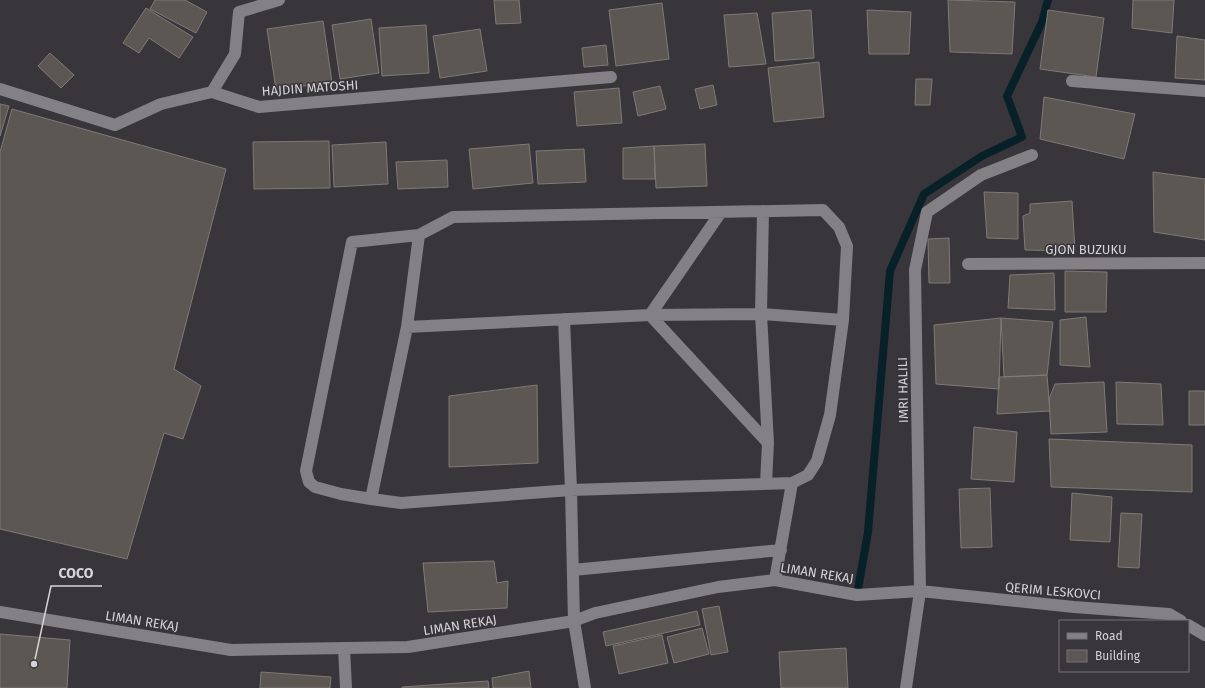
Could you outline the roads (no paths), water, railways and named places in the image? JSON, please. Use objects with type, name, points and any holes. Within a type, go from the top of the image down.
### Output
[{"type":"street","points":[[0,89],[115,125],[161,104],[212,92],[235,54],[239,12],[279,0]]},
{"type":"street","name":"HAJDIN MATOSHI","points":[[212,92],[259,107],[611,77]]},
{"type":"street","points":[[1072,81],[1205,91]]},
{"type":"street","name":"IMRI HALILI","points":[[906,688],[920,591],[915,270],[927,212],[981,175],[1032,155]]},
{"type":"street","points":[[823,210],[839,227],[847,246],[843,320],[830,415],[817,461],[808,475],[792,483],[571,490],[401,503],[341,494],[315,488],[309,482],[306,472],[352,242],[419,235],[453,217],[763,212],[823,210]]},
{"type":"street","points":[[650,315],[721,212]]},
{"type":"street","points":[[763,212],[761,314],[768,443],[766,483]]},
{"type":"street","points":[[371,499],[407,327],[419,235]]},
{"type":"street","name":"GJON BUZUKU","points":[[968,264],[1205,263]]},
{"type":"street","points":[[407,327],[650,315],[761,314],[843,320]]},
{"type":"street","points":[[650,315],[768,443]]},
{"type":"street","points":[[564,319],[571,490],[574,621],[585,688]]},
{"type":"street","points":[[775,580],[792,483]]},
{"type":"street","points":[[573,570],[781,550]]},
{"type":"street","name":"LIMAN REKAJ","points":[[0,612],[231,650],[344,648],[408,646],[574,621],[595,613],[718,586],[775,580],[857,594],[920,591]]},
{"type":"street","name":"QERIM LESKOVCI","points":[[920,591],[1074,607],[1169,614],[1179,620]]},
{"type":"street","points":[[1189,626],[1205,635]]},
{"type":"street","points":[[344,648],[346,688]]},
{"type":"waterway","points":[[857,595],[868,532],[890,271],[924,194],[982,156],[1022,137],[1007,96],[1042,22],[1048,0]]},
{"type":"place","name":"COCO","points":[[34,664]]}]
